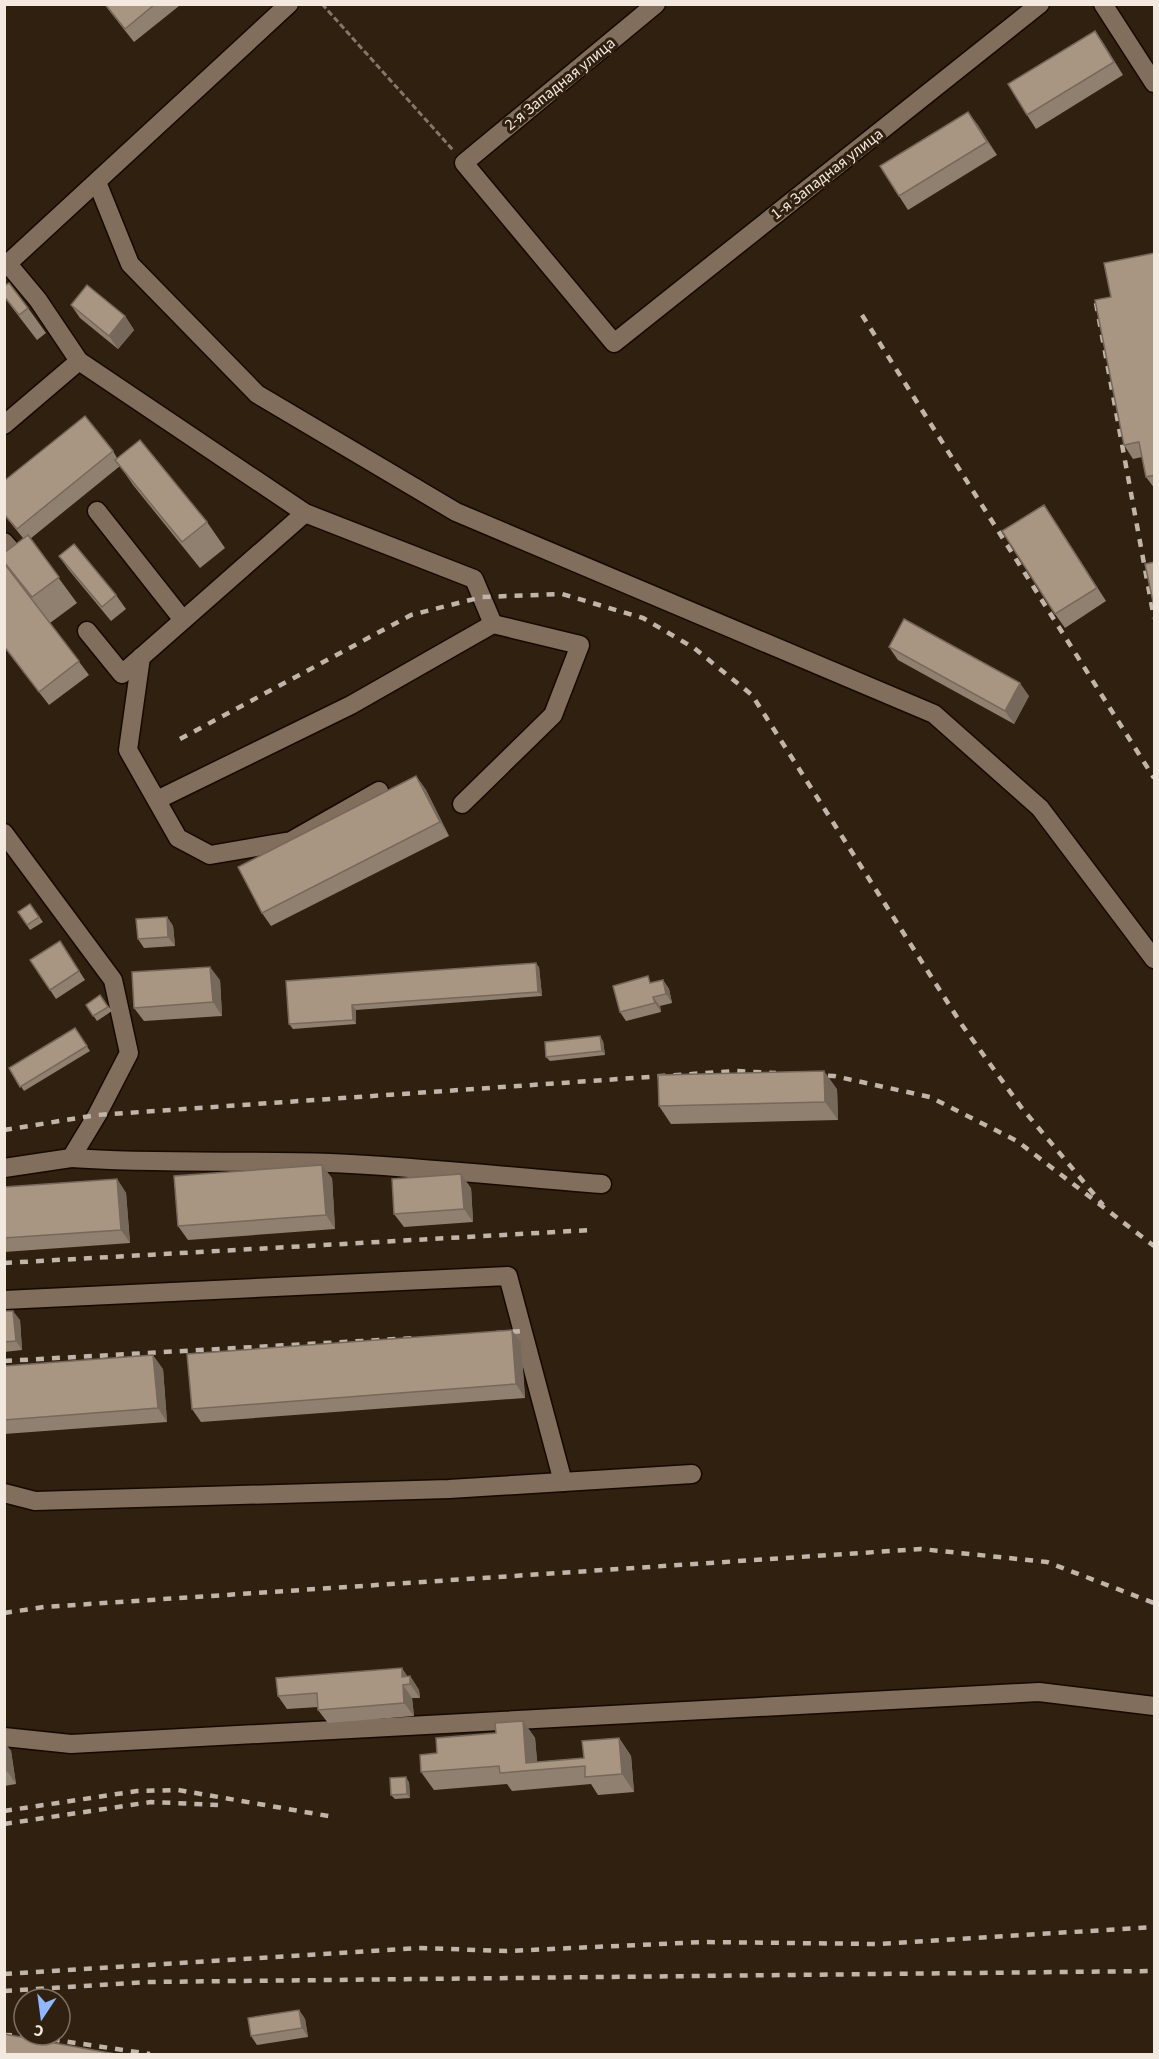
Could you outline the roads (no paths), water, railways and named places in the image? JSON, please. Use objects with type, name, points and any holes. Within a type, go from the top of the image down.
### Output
[{"type":"street","points":[[289,4],[6,265],[38,300],[79,361],[305,513],[474,579],[493,624]]},
{"type":"street","name":"2-я Западная улица","points":[[614,343],[464,163],[656,4]]},
{"type":"street","name":"1-я Западная улица","points":[[614,343],[1040,4]]},
{"type":"street","points":[[1103,4],[1155,83]]},
{"type":"street","points":[[97,182],[130,264],[257,394],[456,512],[934,714],[1040,808],[1155,959]]},
{"type":"street","points":[[4,425],[79,361]]},
{"type":"street","points":[[97,511],[183,620]]},
{"type":"street","points":[[87,631],[122,674],[305,513]]},
{"type":"street","points":[[4,542],[17,558]]},
{"type":"street","points":[[157,800],[351,705],[493,624],[580,645],[553,716],[462,804]]},
{"type":"street","points":[[141,657],[128,750],[178,838],[210,855],[291,841],[379,791]]},
{"type":"street","points":[[4,833],[113,980],[129,1053],[97,1115],[71,1158]]},
{"type":"street","points":[[4,1168],[71,1158],[136,1162],[226,1160],[332,1163],[602,1184]]},
{"type":"street","points":[[4,1300],[508,1276],[563,1482]]},
{"type":"street","points":[[4,1493],[35,1501],[449,1489],[692,1474]]},
{"type":"street","points":[[4,1737],[71,1744],[1039,1692],[1155,1706]]},
{"type":"railway","points":[[1096,303],[1154,618]]},
{"type":"railway","points":[[862,315],[1154,778]]},
{"type":"railway","points":[[180,739],[411,615],[482,597],[562,594],[643,618],[694,648],[752,695],[962,1025],[1021,1107],[1103,1205]]},
{"type":"railway","points":[[4,1130],[97,1115],[735,1071],[776,1073]]},
{"type":"railway","points":[[812,1075],[834,1076],[930,1097],[1017,1141],[1154,1246]]},
{"type":"railway","points":[[4,1263],[591,1230]]},
{"type":"railway","points":[[496,1333],[522,1331]]},
{"type":"railway","points":[[4,1361],[415,1338]]},
{"type":"railway","points":[[4,1613],[44,1607],[921,1549],[1047,1562],[1154,1603]]},
{"type":"railway","points":[[4,1811],[137,1791],[178,1790],[334,1817]]},
{"type":"railway","points":[[4,1824],[151,1802],[218,1805]]},
{"type":"railway","points":[[4,1974],[419,1948],[507,1951],[704,1942],[877,1944],[1154,1927]]},
{"type":"railway","points":[[4,1991],[146,1982],[1154,1971]]},
{"type":"railway","points":[[4,2035],[29,2036],[150,2054]]}]
